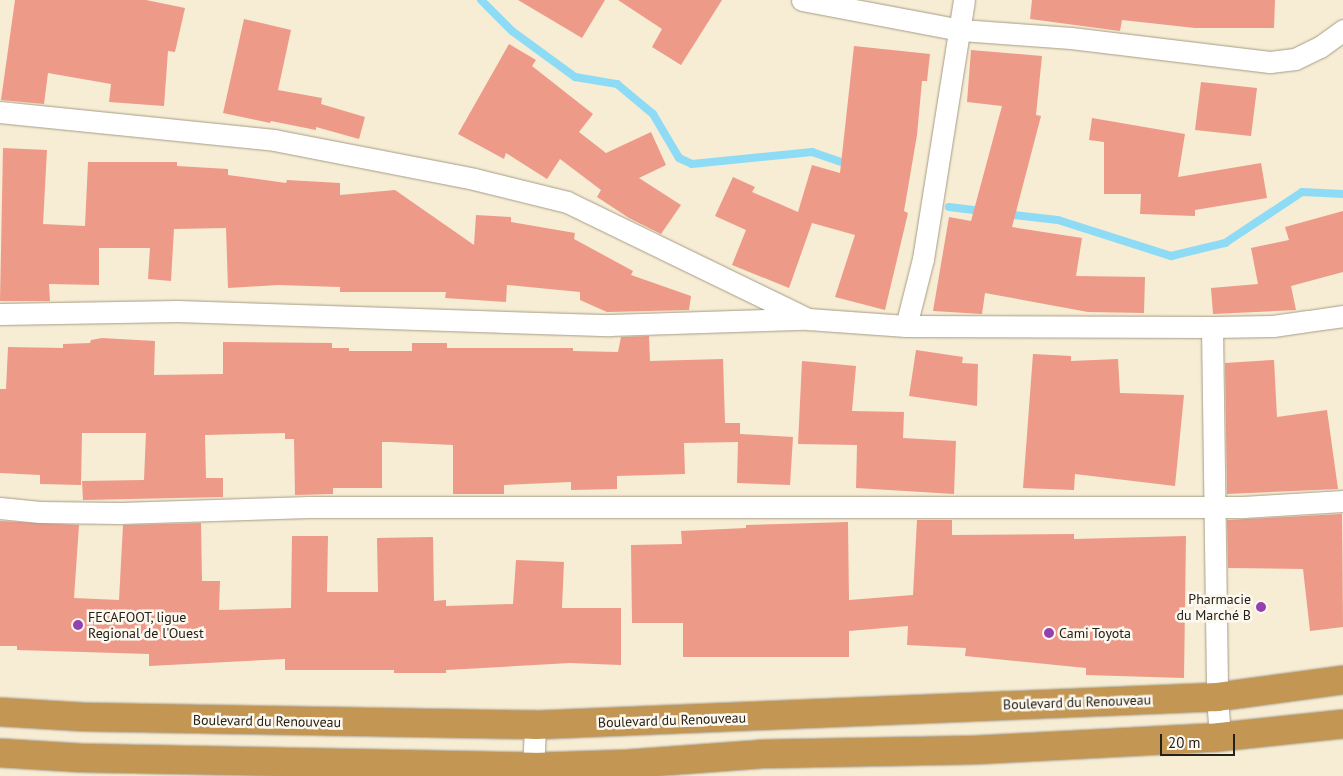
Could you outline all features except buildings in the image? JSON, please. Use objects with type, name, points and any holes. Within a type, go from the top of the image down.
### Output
[{"type":"highway","name":"Boulevard du Renouveau","points":[[0,712],[535,725],[1217,697],[1343,680]]},
{"type":"highway","points":[[38,755],[43,714]]},
{"type":"highway","points":[[0,753],[533,771],[631,770],[762,754],[975,750],[1220,737],[1343,724]]},
{"type":"street","points":[[802,0],[961,30],[1071,38],[1270,62],[1295,59],[1320,47],[1343,30]]},
{"type":"street","points":[[906,326],[923,259],[961,30],[964,0]]},
{"type":"street","points":[[0,112],[274,140],[474,178],[567,202],[808,319]]},
{"type":"street","points":[[0,314],[177,312],[609,325],[808,319],[906,326],[1212,327],[1273,326],[1343,316]]},
{"type":"street","points":[[1212,327],[1217,697],[1220,737]]},
{"type":"street","points":[[0,508],[40,512],[120,513],[309,507],[1300,506],[1343,501]]},
{"type":"street","points":[[533,771],[535,725]]},
{"type":"waterway","points":[[481,0],[512,31],[575,77],[617,84],[653,114],[679,158],[692,164],[812,152],[850,165]]},
{"type":"waterway","points":[[1006,214],[1058,220],[1171,256],[1225,243],[1302,192],[1343,194]]},
{"type":"waterway","points":[[949,207],[982,211]]},
{"type":"place","name":"Pharmacie du Marché B","points":[[1261,607]]},
{"type":"place","name":"FECAFOOT, ligue Regional de l'Ouest","points":[[78,625]]},
{"type":"place","name":"Cami Toyota","points":[[1049,633]]}]
